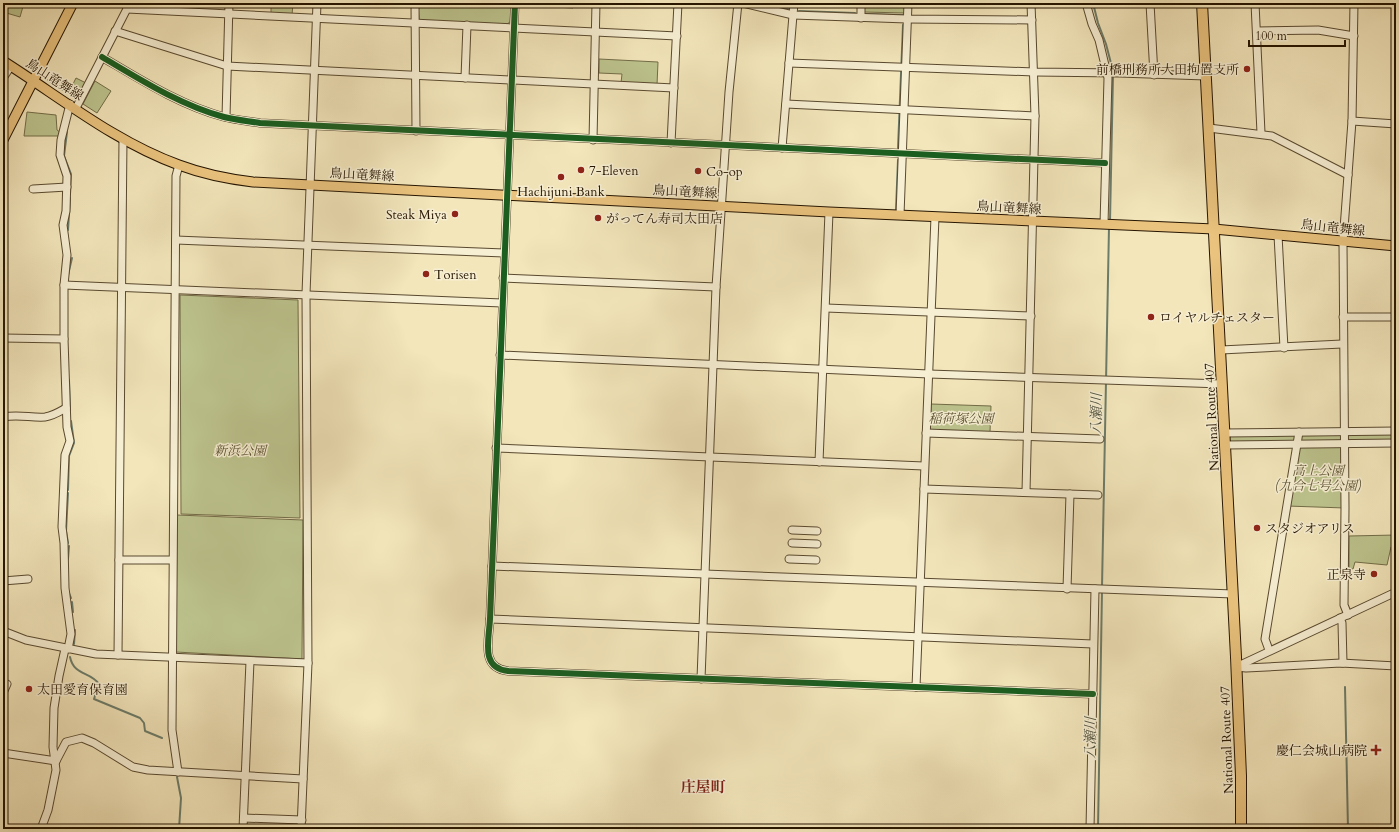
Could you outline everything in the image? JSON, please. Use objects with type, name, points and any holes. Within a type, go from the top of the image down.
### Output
[{"type":"highway","name":"National Route 407","points":[[1202,3],[1233,594],[1241,776],[1241,829]]},
{"type":"main road","points":[[3,140],[73,3]]},
{"type":"main road","name":"鳥山竜舞線","points":[[7,64],[122,139],[178,165],[223,178],[253,182],[829,212],[1214,229],[1396,246]]},
{"type":"street","points":[[226,118],[229,3]]},
{"type":"street","points":[[301,829],[308,663],[306,294],[317,3]]},
{"type":"street","points":[[416,3],[416,131]]},
{"type":"street","points":[[515,3],[488,656],[490,662],[499,670],[1093,694]]},
{"type":"street","points":[[594,140],[596,3]]},
{"type":"street","points":[[670,143],[678,3]]},
{"type":"street","points":[[700,679],[716,286],[723,206],[729,92],[738,3]]},
{"type":"street","points":[[743,3],[793,15],[860,18],[1032,20]]},
{"type":"street","points":[[782,148],[794,3]]},
{"type":"street","points":[[860,18],[861,3]]},
{"type":"street","points":[[900,215],[908,3]]},
{"type":"street","points":[[1026,492],[1030,378],[1035,116],[1031,3]]},
{"type":"street","points":[[1086,3],[1092,24],[1099,40],[1108,78],[1105,163],[1107,225]]},
{"type":"street","points":[[1150,3],[1154,75]]},
{"type":"street","points":[[1255,3],[1261,133]]},
{"type":"street","points":[[1348,614],[1344,605],[1345,432],[1342,344],[1343,242],[1352,121],[1354,3]]},
{"type":"street","points":[[41,829],[48,810],[56,770],[53,747],[54,708],[58,676],[71,634],[64,588],[64,542],[62,528],[65,455],[70,441],[66,408],[64,339],[64,285],[67,255],[63,225],[66,211],[66,172],[60,155],[61,140],[73,106],[129,6],[229,14],[677,36]]},
{"type":"street","points":[[465,78],[467,25]]},
{"type":"street","points":[[1256,31],[1318,30],[1354,36]]},
{"type":"street","points":[[115,31],[228,66],[674,88]]},
{"type":"street","points":[[102,56],[155,89],[206,112],[226,118],[260,123],[1105,163]]},
{"type":"street","points":[[789,63],[1034,72],[1107,72],[1206,76]]},
{"type":"street","points":[[3,78],[7,64]]},
{"type":"street","points":[[786,104],[1035,116]]},
{"type":"street","points":[[1352,121],[1396,124]]},
{"type":"street","points":[[1209,128],[1261,133],[1272,136],[1348,175]]},
{"type":"street","points":[[118,655],[122,139]]},
{"type":"street","points":[[178,165],[176,176],[172,560],[172,730],[178,772]]},
{"type":"street","points":[[33,189],[66,187]]},
{"type":"street","points":[[820,462],[829,212]]},
{"type":"street","points":[[916,687],[935,217]]},
{"type":"street","points":[[1278,234],[1284,348]]},
{"type":"street","points":[[176,240],[504,253]]},
{"type":"street","points":[[503,278],[716,286]]},
{"type":"street","points":[[64,285],[175,288],[502,303]]},
{"type":"street","points":[[826,308],[1031,316]]},
{"type":"street","points":[[1343,317],[1396,317]]},
{"type":"street","points":[[3,338],[64,339]]},
{"type":"street","points":[[1221,350],[1342,344]]},
{"type":"street","points":[[500,355],[824,370],[1222,384]]},
{"type":"street","points":[[3,417],[16,414],[44,417],[53,415],[66,408]]},
{"type":"street","points":[[1224,433],[1396,431]]},
{"type":"street","points":[[1267,667],[1264,660],[1267,651],[1265,639],[1298,432]]},
{"type":"street","points":[[926,433],[1100,439]]},
{"type":"street","points":[[1225,444],[1396,443]]},
{"type":"street","points":[[496,448],[924,466]]},
{"type":"street","points":[[924,489],[1098,495]]},
{"type":"street","points":[[1067,589],[1070,494]]},
{"type":"street","points":[[792,530],[817,531]]},
{"type":"street","points":[[792,543],[816,544]]},
{"type":"street","points":[[789,559],[816,560]]},
{"type":"street","points":[[119,560],[172,560]]},
{"type":"street","points":[[492,566],[1067,589],[1233,594]]},
{"type":"street","points":[[3,581],[28,579]]},
{"type":"street","points":[[1090,829],[1093,644],[1099,590]]},
{"type":"street","points":[[1236,667],[1267,651],[1396,592]]},
{"type":"street","points":[[1340,618],[1344,663]]},
{"type":"street","points":[[490,619],[1093,644]]},
{"type":"street","points":[[3,631],[26,640],[96,654],[308,663]]},
{"type":"street","points":[[244,829],[250,661]]},
{"type":"street","points":[[1236,667],[1344,663],[1396,666]]},
{"type":"street","points":[[3,693],[7,684]]},
{"type":"street","points":[[56,761],[66,742],[82,738],[94,743],[132,767],[148,770],[303,779]]},
{"type":"street","points":[[3,753],[56,761]]},
{"type":"street","points":[[244,818],[302,820]]},
{"type":"green space","points":[[3,3],[24,3],[20,17],[3,12]]},
{"type":"green space","points":[[271,3],[293,3],[292,15],[271,14]]},
{"type":"green space","points":[[418,3],[511,3],[510,22],[507,24],[421,21],[419,19]]},
{"type":"green space","points":[[538,3],[573,3],[573,8],[538,6]]},
{"type":"green space","points":[[864,3],[905,3],[905,13],[864,12]]},
{"type":"green space","points":[[599,59],[658,62],[657,85],[621,83],[622,74],[599,73]]},
{"type":"green space","points":[[76,78],[86,83],[78,98],[69,92]]},
{"type":"green space","points":[[95,81],[111,91],[97,113],[83,104]]},
{"type":"green space","points":[[27,112],[56,115],[57,130],[61,133],[60,136],[24,136]]},
{"type":"green space","name":"新浜公園","points":[[180,295],[298,300],[300,518],[181,514]]},
{"type":"green space","name":"稲荷塚公園","points":[[931,404],[991,406],[990,432],[930,430]]},
{"type":"green space","name":"高上公園 (九合七号公園)","points":[[1396,432],[1396,443],[1344,444],[1345,508],[1287,506],[1297,444],[1225,445],[1224,433]]},
{"type":"green space","points":[[177,515],[303,520],[302,659],[176,652]]},
{"type":"green space","points":[[1396,535],[1396,547],[1391,547],[1387,565],[1355,562],[1353,569],[1349,569],[1349,536]]},
{"type":"waterway","points":[[761,3],[788,9]]},
{"type":"waterway","name":"八瀬川","points":[[1093,3],[1113,71]]},
{"type":"waterway","points":[[799,11],[855,13]]},
{"type":"waterway","points":[[866,14],[904,15]]},
{"type":"waterway","points":[[898,148],[903,25]]},
{"type":"waterway","name":"八瀬川","points":[[1110,221],[1113,75]]},
{"type":"waterway","points":[[48,80],[57,86]]},
{"type":"waterway","points":[[67,132],[64,156],[71,174],[70,194]]},
{"type":"waterway","points":[[896,209],[898,160]]},
{"type":"waterway","points":[[68,230],[70,198]]},
{"type":"waterway","name":"八瀬川","points":[[1102,587],[1109,227]]},
{"type":"waterway","points":[[68,275],[72,258]]},
{"type":"waterway","points":[[69,380],[70,410]]},
{"type":"waterway","points":[[68,490],[69,456],[74,443],[71,421]]},
{"type":"waterway","points":[[68,493],[66,531],[68,543]]},
{"type":"waterway","points":[[68,559],[69,546]]},
{"type":"waterway","name":"八瀬川","points":[[1098,829],[1102,591]]},
{"type":"waterway","points":[[69,593],[71,598]]},
{"type":"waterway","points":[[72,602],[73,612]]},
{"type":"waterway","points":[[74,644],[75,630]]},
{"type":"waterway","points":[[70,657],[75,667],[99,684],[94,699],[140,718],[144,723],[145,731],[162,738]]},
{"type":"waterway","points":[[1345,687],[1348,829]]},
{"type":"waterway","points":[[177,777],[181,798],[179,829]]},
{"type":"cycle path","points":[[515,3],[488,644],[488,652],[493,665],[499,669],[508,671],[1093,694]]},
{"type":"cycle path","points":[[102,57],[161,91],[192,106],[224,117],[260,123],[1105,163]]},
{"type":"place","name":"前橋刑務所大田拘置支所","points":[[1247,69]]},
{"type":"place","name":"7-Eleven","points":[[581,170]]},
{"type":"place","name":"Co-op","points":[[698,171]]},
{"type":"place","name":"Hachijuni Bank","points":[[561,177]]},
{"type":"place","name":"Steak Miya","points":[[455,214]]},
{"type":"place","name":"がってん寿司太田店","points":[[598,218]]},
{"type":"place","name":"Torisen","points":[[426,274]]},
{"type":"place","name":"ロイヤルチェスター","points":[[1151,317]]},
{"type":"place","name":"スタジオアリス","points":[[1257,528]]},
{"type":"place","name":"正泉寺","points":[[1374,574]]},
{"type":"place","name":"太田愛育保育園","points":[[29,689]]},
{"type":"place","name":"慶仁会城山病院","points":[[1376,750]]},
{"type":"district","name":"庄屋町","points":[[703,787]]}]
